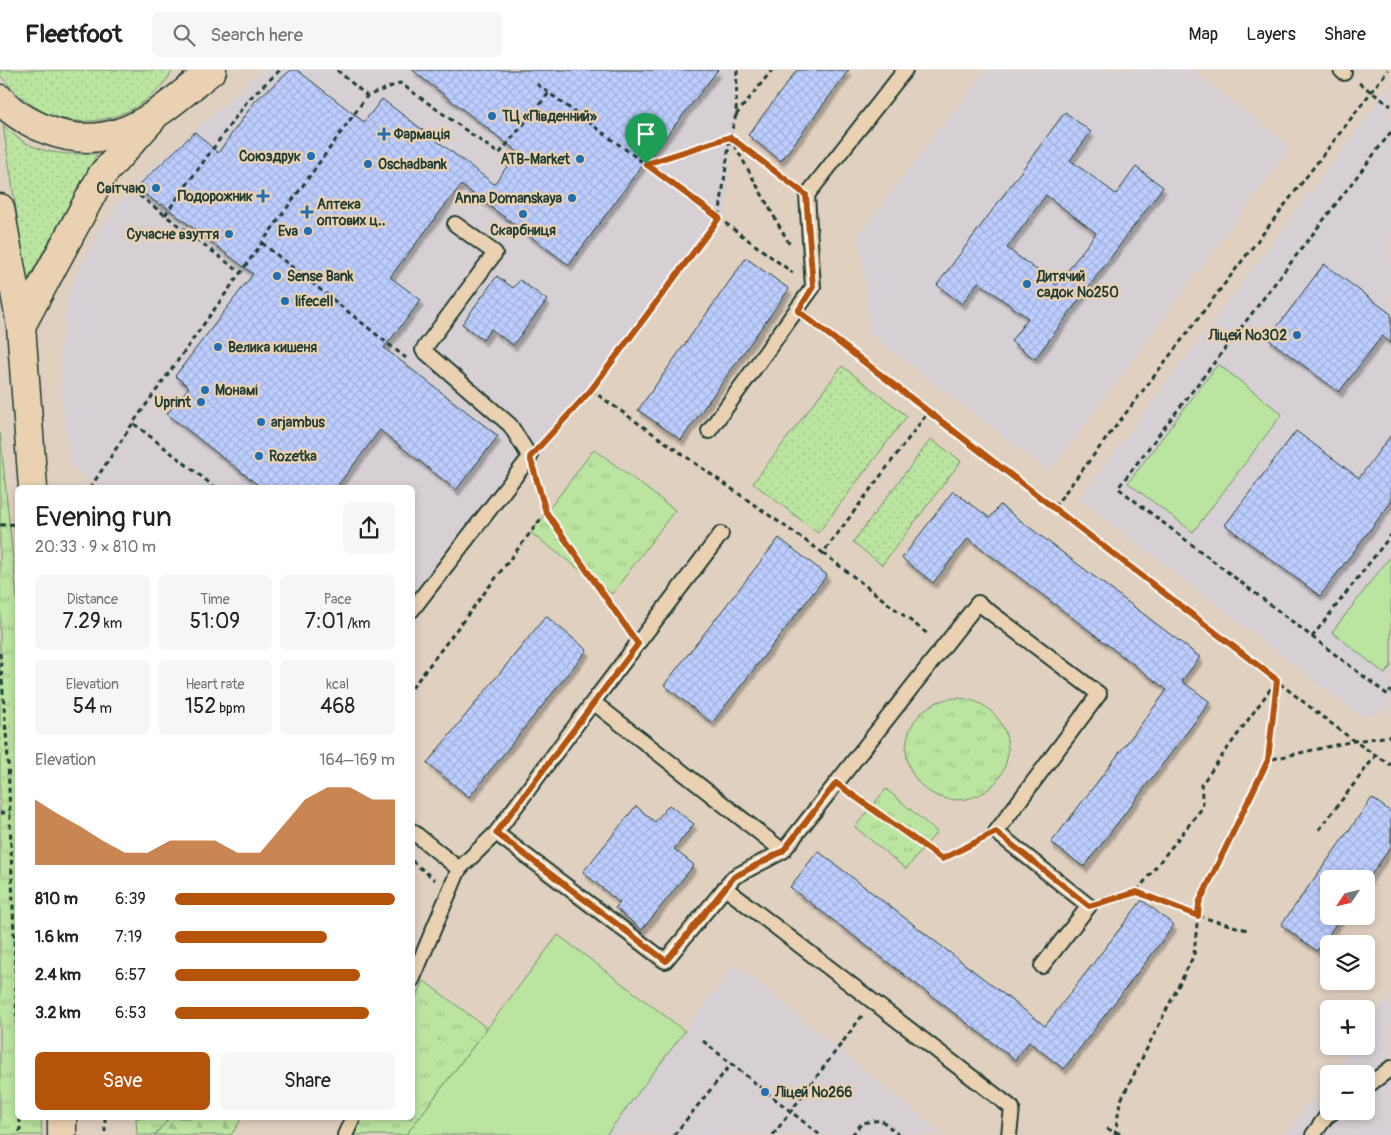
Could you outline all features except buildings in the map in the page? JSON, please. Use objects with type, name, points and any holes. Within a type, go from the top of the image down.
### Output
[{"type":"street","points":[[178,98],[194,70]]},
{"type":"street","points":[[22,326],[102,175],[152,119],[212,70]]},
{"type":"street","points":[[0,99],[30,124],[60,135],[92,138],[123,132],[152,119]]},
{"type":"street","points":[[0,208],[22,326],[33,485]]},
{"type":"street","points":[[62,1120],[62,1135]]},
{"type":"lane","points":[[709,431],[798,311],[813,287],[806,195],[905,70]]},
{"type":"lane","points":[[415,606],[530,457],[510,425],[423,350],[495,253],[455,224]]},
{"type":"lane","points":[[415,973],[459,869],[496,833],[721,534]]},
{"type":"lane","points":[[496,833],[666,961],[734,877],[783,851],[978,603],[1099,694],[996,832],[1089,906],[1042,966]]},
{"type":"lane","points":[[593,702],[783,851]]},
{"type":"lane","points":[[415,833],[459,869]]},
{"type":"lane","points":[[725,888],[1012,1108],[1009,1135]]},
{"type":"lane","points":[[1375,1080],[1391,1068]]},
{"type":"lane","points":[[345,1135],[352,1120]]},
{"type":"lane","points":[[1313,1135],[1324,1120]]},
{"type":"path","points":[[165,215],[248,100],[280,70]]},
{"type":"path","points":[[337,70],[366,96]]},
{"type":"path","points":[[638,644],[546,512],[530,457],[591,390],[719,218],[730,137],[736,115],[737,70]]},
{"type":"path","points":[[736,115],[772,70]]},
{"type":"path","points":[[1054,507],[1388,70]]},
{"type":"path","points":[[1343,72],[1391,106]]},
{"type":"path","points":[[92,485],[133,423],[366,96],[400,83],[499,154],[549,93]]},
{"type":"path","points":[[537,84],[813,287]]},
{"type":"path","points":[[1391,132],[1118,488],[1388,695],[1391,690]]},
{"type":"path","points":[[730,137],[806,195]]},
{"type":"path","points":[[646,164],[730,137]]},
{"type":"path","points":[[730,137],[794,254]]},
{"type":"path","points":[[132,190],[240,272]]},
{"type":"path","points":[[262,242],[407,359]]},
{"type":"path","points":[[798,311],[1054,507],[1354,741],[1391,765]]},
{"type":"path","points":[[591,390],[823,552],[944,647]]},
{"type":"path","points":[[823,552],[929,412]]},
{"type":"path","points":[[133,423],[212,485]]},
{"type":"path","points":[[415,684],[546,512]]},
{"type":"path","points":[[0,525],[15,524]]},
{"type":"path","points":[[1312,637],[1391,535]]},
{"type":"path","points":[[0,653],[10,813],[15,964]]},
{"type":"path","points":[[1115,1134],[1120,1102],[1194,955],[1199,903],[1268,760],[1277,680]]},
{"type":"path","points":[[1089,906],[1137,892],[1203,807],[1201,785],[1277,680]]},
{"type":"path","points":[[1268,760],[1354,741],[1391,736]]},
{"type":"path","points":[[1319,830],[1376,755]]},
{"type":"path","points":[[836,783],[942,859],[996,832]]},
{"type":"path","points":[[0,813],[10,813]]},
{"type":"path","points":[[415,863],[449,892]]},
{"type":"path","points":[[1137,892],[1198,916],[1247,930]]},
{"type":"path","points":[[773,1135],[872,1001]]},
{"type":"path","points":[[704,1041],[792,1110],[820,1135]]},
{"type":"path","points":[[674,1135],[732,1063]]},
{"type":"path","points":[[20,1120],[20,1135]]},
{"type":"path","points":[[105,1120],[105,1135]]},
{"type":"path","points":[[852,1135],[862,1123],[881,1120],[899,1135]]},
{"type":"path","points":[[1107,1129],[1115,1134],[1124,1135]]},
{"type":"shaded area","points":[[262,70],[737,70],[726,214],[415,619],[415,485],[96,485],[70,466],[61,394],[60,350],[68,292],[95,236],[129,188]]},
{"type":"shaded area","name":"Дитячий садок №250","points":[[985,70],[1192,70],[1290,147],[1049,472],[870,334],[859,234]]},
{"type":"shaded area","name":"Ліцей №302","points":[[1391,84],[1391,709],[1361,717],[1079,499]]},
{"type":"shaded area","name":"Ліцей №266","points":[[735,964],[943,1135],[606,1135]]},
{"type":"shaded area","points":[[1391,994],[1391,1135],[1285,1135],[1320,1089],[1320,1120],[1375,1120],[1375,1065],[1338,1065],[1345,1055],[1375,1055],[1375,1015]]},
{"type":"green space","points":[[0,70],[173,70],[162,85],[132,109],[96,120],[77,121],[58,118],[40,110],[9,85],[0,75]]},
{"type":"green space","points":[[3,125],[24,142],[46,151],[70,154],[97,154],[27,281]]},
{"type":"green space","points":[[1218,364],[1282,414],[1193,532],[1128,483]]},
{"type":"green space","points":[[842,366],[907,416],[818,533],[753,483]]},
{"type":"green space","points":[[0,433],[15,579],[15,1120],[41,1120],[42,1135],[0,1135]]},
{"type":"green space","points":[[931,439],[961,461],[882,565],[853,542]]},
{"type":"green space","points":[[594,449],[675,510],[612,594],[531,533]]},
{"type":"green space","points":[[1391,556],[1391,666],[1385,674],[1332,632]]},
{"type":"green space","points":[[957,698],[977,702],[993,713],[1004,729],[1008,749],[1004,769],[993,785],[977,796],[957,800],[937,796],[921,785],[910,769],[906,749],[910,729],[921,713],[937,702]]},
{"type":"green space","points":[[886,789],[937,832],[906,869],[855,827]]},
{"type":"green space","points":[[558,935],[685,1031],[606,1135],[406,1135]]},
{"type":"green space","points":[[424,981],[487,1028],[406,1135],[351,1135],[358,1120],[415,1120],[415,1000]]},
{"type":"green space","points":[[136,1120],[167,1120],[155,1135],[137,1135]]},
{"type":"green space","points":[[167,1120],[241,1120],[231,1135],[155,1135]]},
{"type":"place","name":"ТЦ «Південний»","points":[[492,116]]},
{"type":"place","name":"Фармація","points":[[384,134]]},
{"type":"place","name":"Союздрук","points":[[311,156]]},
{"type":"place","name":"ATB-Market","points":[[580,159]]},
{"type":"place","name":"Oschadbank","points":[[368,164]]},
{"type":"place","name":"Світчаю","points":[[156,188]]},
{"type":"place","name":"Подорожник","points":[[263,196]]},
{"type":"place","name":"Anna Domanskaya","points":[[572,198]]},
{"type":"place","name":"Аптека оптових ц‥","points":[[307,212]]},
{"type":"place","name":"Скарбниця","points":[[523,214]]},
{"type":"place","name":"Eva","points":[[308,231]]},
{"type":"place","name":"Сучасне взуття","points":[[229,234]]},
{"type":"place","name":"Sense Bank","points":[[277,276]]},
{"type":"place","name":"Дитячий садок №250","points":[[1027,284]]},
{"type":"place","name":"lifecell","points":[[285,301]]},
{"type":"place","name":"Ліцей №302","points":[[1297,335]]},
{"type":"place","name":"Велика кишеня","points":[[218,347]]},
{"type":"place","name":"Монамі","points":[[205,390]]},
{"type":"place","name":"Uprint","points":[[201,402]]},
{"type":"place","name":"arjambus","points":[[261,422]]},
{"type":"place","name":"Rozetka","points":[[259,456]]},
{"type":"place","name":"Ліцей №266","points":[[765,1092]]},
{"type":"route","points":[[730,137],[806,195],[813,287],[798,311],[1277,680],[1268,760],[1199,903],[1198,916],[1137,892],[1089,906],[996,832],[942,859],[836,783],[783,851],[734,877],[666,961],[496,833],[638,644],[546,512],[530,457],[591,390],[719,218],[646,164],[730,137]]}]
